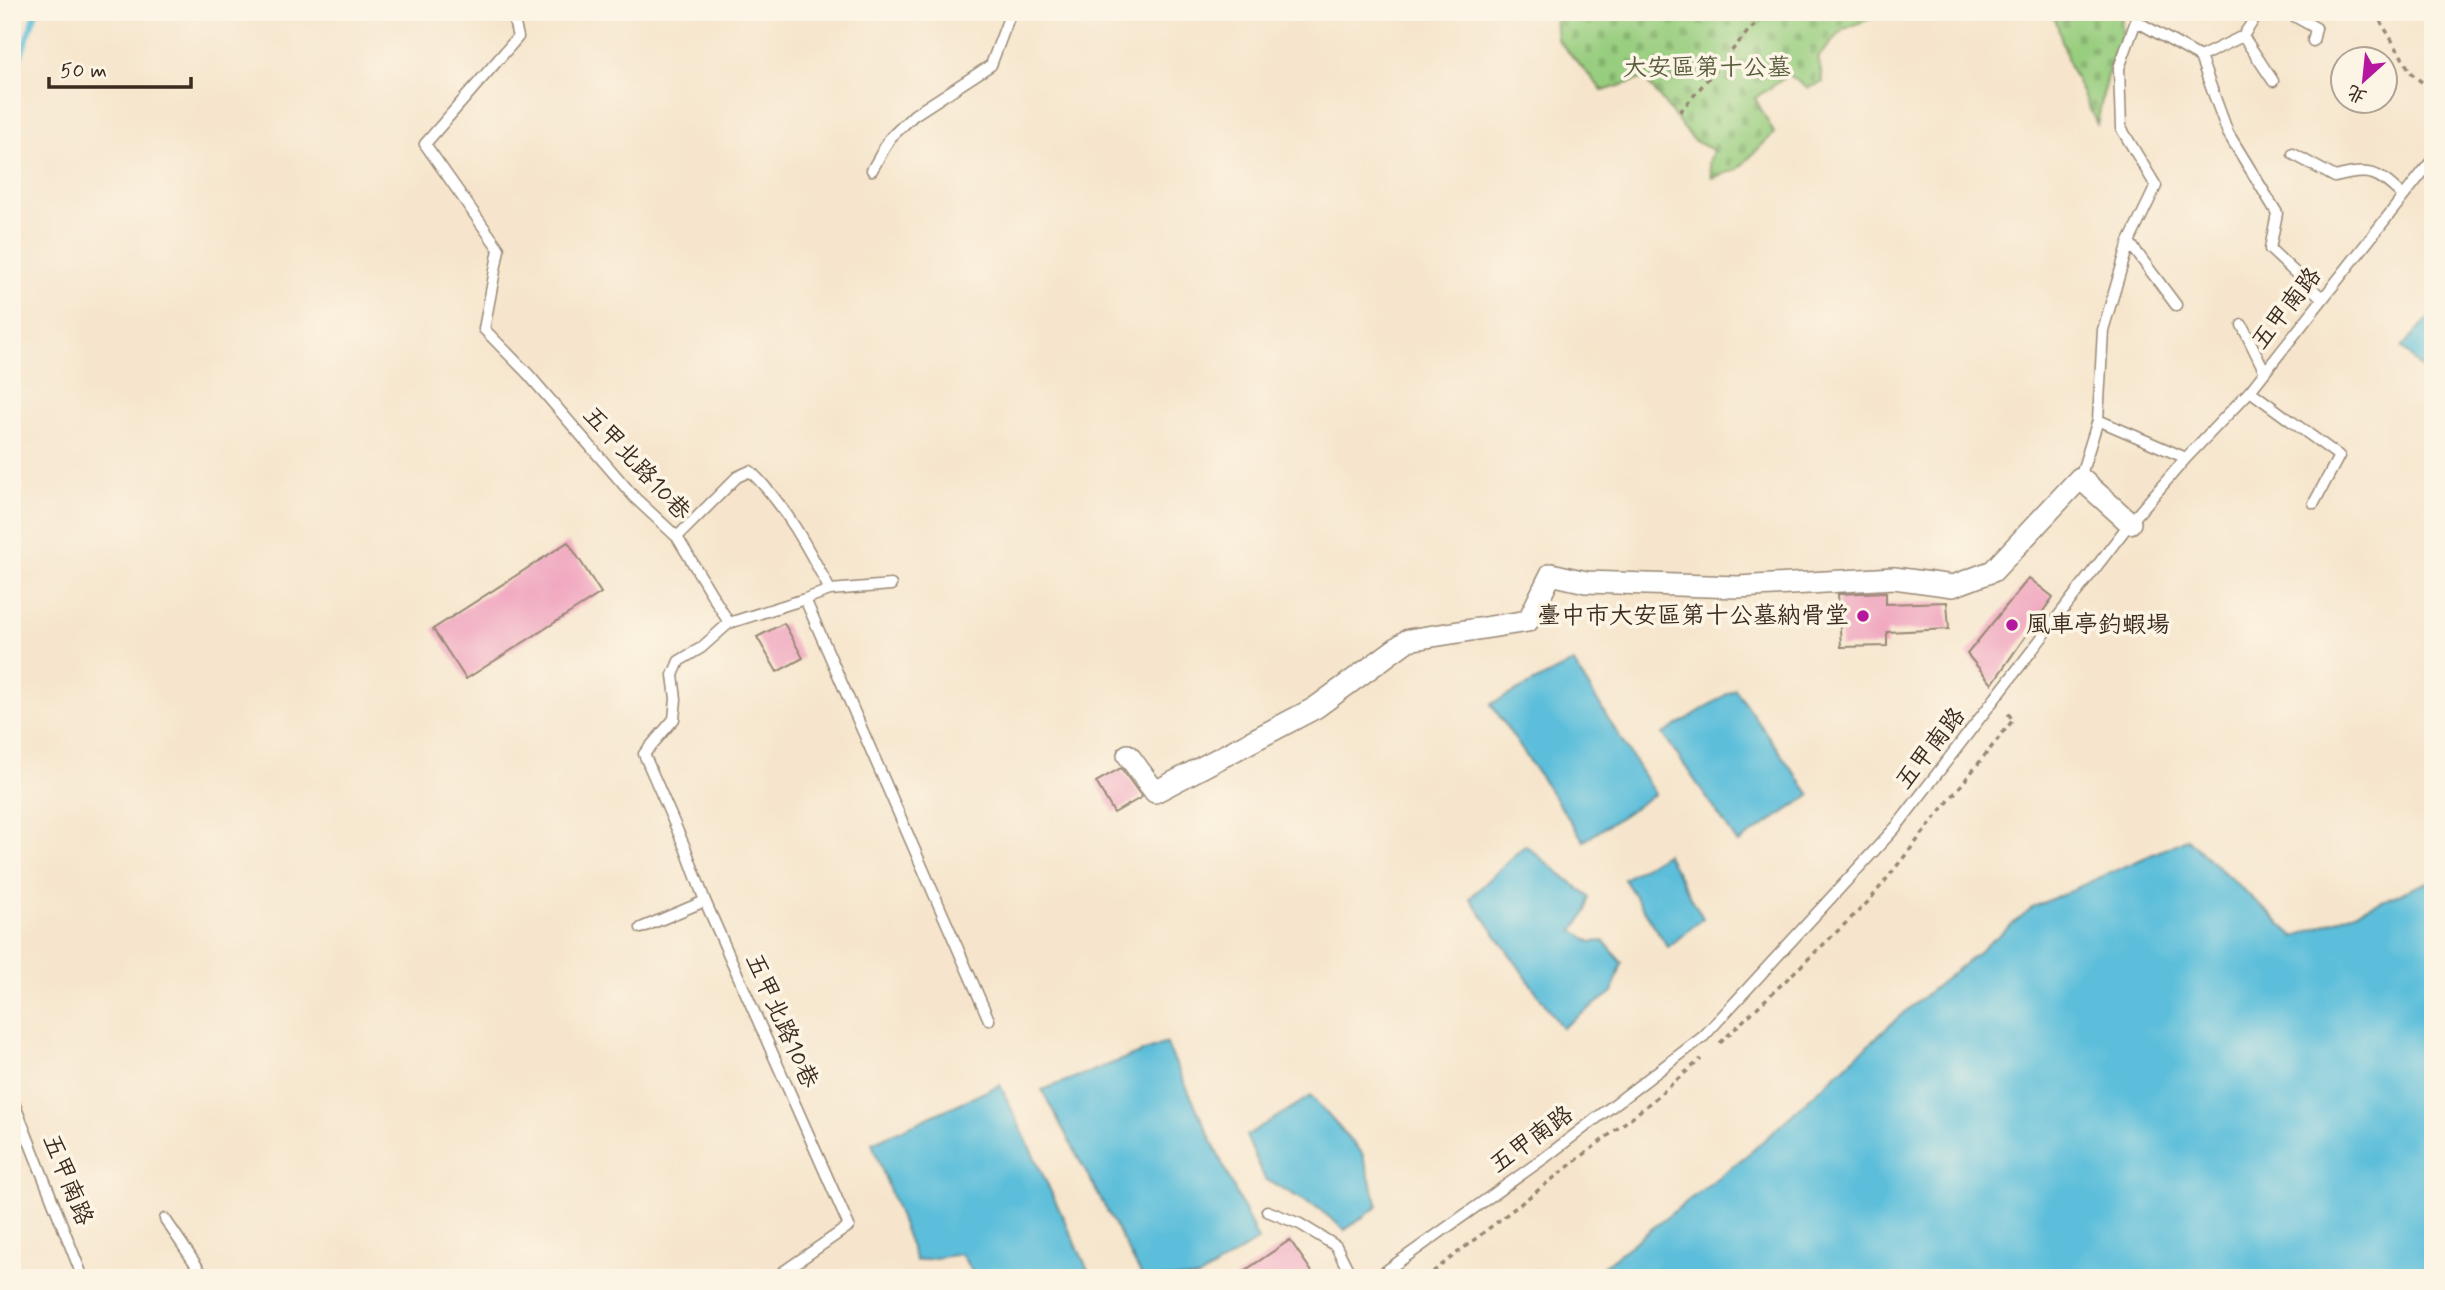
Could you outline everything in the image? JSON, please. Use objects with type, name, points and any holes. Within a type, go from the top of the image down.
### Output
[{"type":"street","points":[[1128,755],[1155,792],[1315,708],[1408,640],[1528,621],[1551,574],[1586,582],[1738,587],[1894,578],[1954,586],[1993,571],[2080,478],[2130,523]]},
{"type":"lane","name":"五甲北路10巷","points":[[512,12],[518,37],[425,144],[499,249],[484,329],[528,373],[635,498],[677,537],[729,623],[701,648],[680,662],[673,675],[676,699],[674,719],[644,754],[705,901],[849,1226],[774,1278]]},
{"type":"lane","points":[[872,170],[890,138],[914,115],[991,65],[1011,12]]},
{"type":"lane","points":[[2200,57],[2243,36],[2259,12]]},
{"type":"lane","points":[[2287,12],[2316,28],[2312,41]]},
{"type":"lane","points":[[2080,478],[2098,420],[2103,330],[2129,242],[2155,186],[2121,128],[2119,68],[2135,17],[2200,57],[2228,133],[2277,213],[2270,249],[2297,278],[2322,298]]},
{"type":"lane","points":[[2243,36],[2273,81]]},
{"type":"lane","points":[[2292,155],[2334,177],[2362,170],[2383,176],[2403,196]]},
{"type":"lane","name":"五甲南路","points":[[1376,1278],[1543,1159],[1704,1037],[1896,827],[2130,523],[2186,458],[2250,391],[2433,159]]},
{"type":"lane","points":[[2129,242],[2176,305]]},
{"type":"lane","points":[[2242,325],[2265,372]]},
{"type":"lane","points":[[2250,391],[2339,456],[2314,503]]},
{"type":"lane","points":[[2098,420],[2186,458]]},
{"type":"lane","points":[[677,537],[737,477],[750,471],[769,489],[808,548],[830,590]]},
{"type":"lane","points":[[729,623],[830,590],[891,585]]},
{"type":"lane","points":[[805,599],[989,1020]]},
{"type":"lane","points":[[641,928],[705,901]]},
{"type":"lane","name":"五甲南路","points":[[12,1098],[83,1278]]},
{"type":"lane","points":[[1267,1211],[1300,1224],[1336,1246],[1352,1278]]},
{"type":"lane","points":[[165,1219],[205,1278]]},
{"type":"path","points":[[1680,112],[1750,29],[1772,12]]},
{"type":"path","points":[[2375,12],[2412,74],[2430,88]]},
{"type":"green space","name":"大安區第十公墓","points":[[1564,12],[1887,12],[1844,29],[1818,57],[1823,82],[1807,88],[1789,75],[1755,98],[1774,133],[1738,169],[1712,178],[1709,163],[1713,150],[1693,140],[1644,78],[1603,91],[1557,39],[1555,19]]},
{"type":"green space","points":[[2048,12],[2122,14],[2122,37],[2107,75],[2097,124],[2070,67],[2056,21]]},
{"type":"water","points":[[2433,314],[2433,382],[2402,347]]},
{"type":"water","points":[[1573,662],[1655,794],[1584,841],[1491,704]]},
{"type":"water","points":[[1735,689],[1810,795],[1738,843],[1663,734]]},
{"type":"water","points":[[2187,839],[2295,937],[2433,880],[2433,1278],[1588,1278],[1751,1152],[1900,1016],[2033,907]]},
{"type":"water","points":[[1525,845],[1589,897],[1587,911],[1574,930],[1591,942],[1604,941],[1622,963],[1612,992],[1562,1028],[1470,898]]},
{"type":"water","points":[[1666,854],[1703,918],[1668,947],[1624,879]]},
{"type":"water","points":[[1166,1043],[1258,1240],[1198,1278],[1143,1278],[1042,1090]]},
{"type":"water","points":[[1000,1085],[1092,1278],[976,1278],[961,1254],[916,1261],[872,1143]]},
{"type":"water","points":[[1311,1096],[1362,1153],[1378,1206],[1345,1230],[1318,1208],[1265,1179],[1246,1136]]},
{"type":"building","points":[[568,542],[601,593],[466,679],[433,629]]},
{"type":"building","name":"風車亭釣蝦場","points":[[2029,578],[2053,597],[1992,684],[1967,654]]},
{"type":"building","points":[[1886,592],[1886,604],[1947,602],[1949,629],[1887,632],[1887,646],[1841,647],[1838,594]]},
{"type":"building","points":[[784,623],[803,658],[777,672],[757,637]]},
{"type":"building","points":[[1121,768],[1142,797],[1114,813],[1096,782]]},
{"type":"building","points":[[1290,1240],[1312,1272],[1303,1278],[1234,1278]]},
{"type":"waterway","points":[[12,81],[36,12]]},
{"type":"place","name":"臺中市大安區第十公墓納骨堂","points":[[1863,616]]},
{"type":"place","name":"風車亭釣蝦場","points":[[2012,625]]}]
